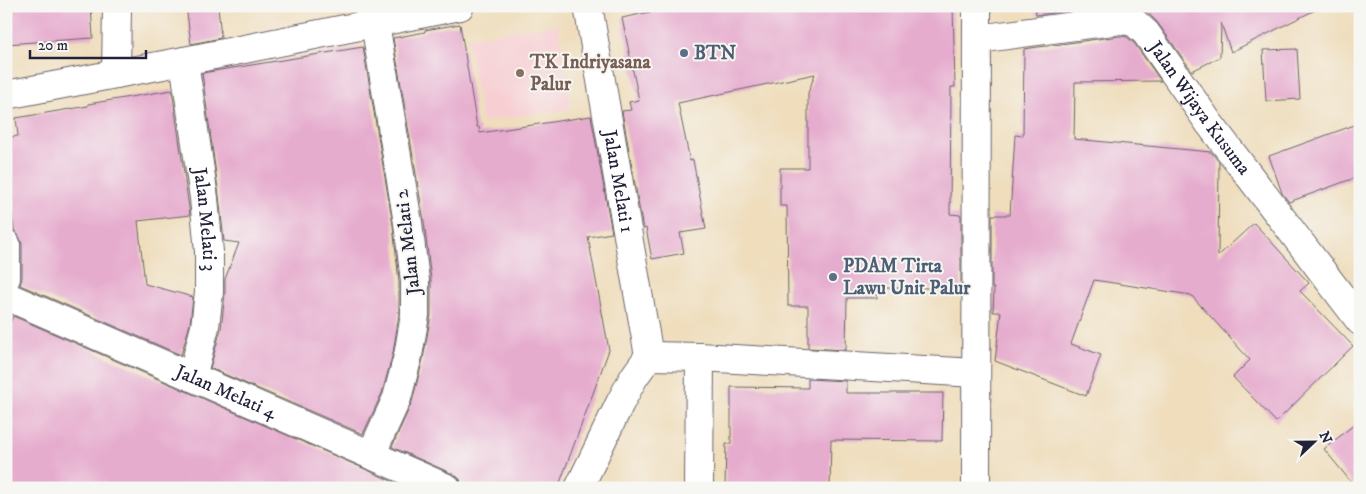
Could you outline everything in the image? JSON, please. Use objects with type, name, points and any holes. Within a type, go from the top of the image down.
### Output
[{"type":"street","points":[[116,74],[117,6]]},
{"type":"street","points":[[6,94],[460,6]]},
{"type":"street","name":"Jalan Melati 1","points":[[588,6],[649,356]]},
{"type":"street","points":[[976,488],[978,6]]},
{"type":"street","name":"Jalan Wijaya Kusuma","points":[[978,39],[1096,22],[1120,20],[1134,22],[1146,33],[1209,123],[1360,321]]},
{"type":"street","name":"Jalan Melati 2","points":[[371,455],[397,398],[408,356],[415,315],[415,281],[408,223],[375,23]]},
{"type":"street","name":"Jalan Melati 3","points":[[184,61],[204,198],[209,252],[209,292],[205,327],[192,377]]},
{"type":"street","points":[[6,244],[6,278]]},
{"type":"street","name":"Jalan Melati 4","points":[[6,296],[446,488]]},
{"type":"street","points":[[579,488],[620,403],[634,377],[649,356],[700,357],[976,373]]},
{"type":"street","points":[[699,488],[700,357]]},
{"type":"shaded area","name":"TK Indriyasana Palur","points":[[558,24],[571,108],[482,122],[468,38]]},
{"type":"building","points":[[6,6],[91,6],[93,38],[6,44]]},
{"type":"building","points":[[186,6],[218,6],[221,38],[191,44]]},
{"type":"building","points":[[678,6],[953,6],[955,87],[951,87],[950,214],[961,215],[961,288],[877,288],[877,298],[847,298],[846,350],[808,348],[808,306],[788,306],[787,206],[780,206],[780,168],[808,168],[808,93],[815,74],[678,103],[690,161],[693,160],[706,229],[680,233],[684,253],[652,259],[646,228],[643,229],[622,111],[631,110],[629,102],[639,100],[622,18]]},
{"type":"building","points":[[1035,6],[1105,6],[1036,15]]},
{"type":"building","points":[[1134,6],[1323,6],[1231,52],[1221,23],[1220,57],[1192,71],[1157,22],[1145,10]]},
{"type":"building","points":[[460,24],[477,127],[479,127],[480,133],[591,116],[612,233],[588,237],[609,350],[558,488],[462,488],[460,479],[453,474],[392,447],[412,402],[423,359],[431,315],[431,279],[424,221],[393,38]]},
{"type":"building","points":[[1120,36],[1127,37],[1134,43],[1161,81],[1075,82],[1074,139],[1211,152],[1219,162],[1218,256],[1254,223],[1309,283],[1300,291],[1353,346],[1276,422],[1233,377],[1250,360],[1191,295],[1094,280],[1071,344],[1101,355],[1086,396],[995,361],[1001,312],[993,312],[992,215],[1010,215],[1015,135],[1023,136],[1024,49]]},
{"type":"building","points":[[363,47],[393,225],[399,282],[399,314],[393,353],[382,393],[363,434],[210,368],[221,329],[225,279],[239,243],[224,241],[202,73]]},
{"type":"building","points":[[1297,49],[1300,99],[1266,101],[1263,50]]},
{"type":"building","points":[[172,90],[190,215],[138,221],[145,284],[193,297],[190,324],[181,355],[20,285],[22,278],[22,244],[14,230],[6,173],[6,138],[18,136],[16,118]]},
{"type":"building","points":[[1360,123],[1360,176],[1289,202],[1282,193],[1269,156]]},
{"type":"building","points":[[13,316],[407,488],[6,488],[6,331]]},
{"type":"building","points":[[808,379],[846,381],[846,393],[943,393],[942,441],[831,440],[830,488],[725,488],[726,444],[731,444],[731,387],[808,388]]},
{"type":"building","points":[[1360,420],[1360,488],[1356,488],[1324,449]]},
{"type":"place","name":"BTN","points":[[684,53]]},
{"type":"place","name":"TK Indriyasana Palur","points":[[520,73]]},
{"type":"place","name":"PDAM Tirta Lawu Unit Palur","points":[[833,277]]}]
